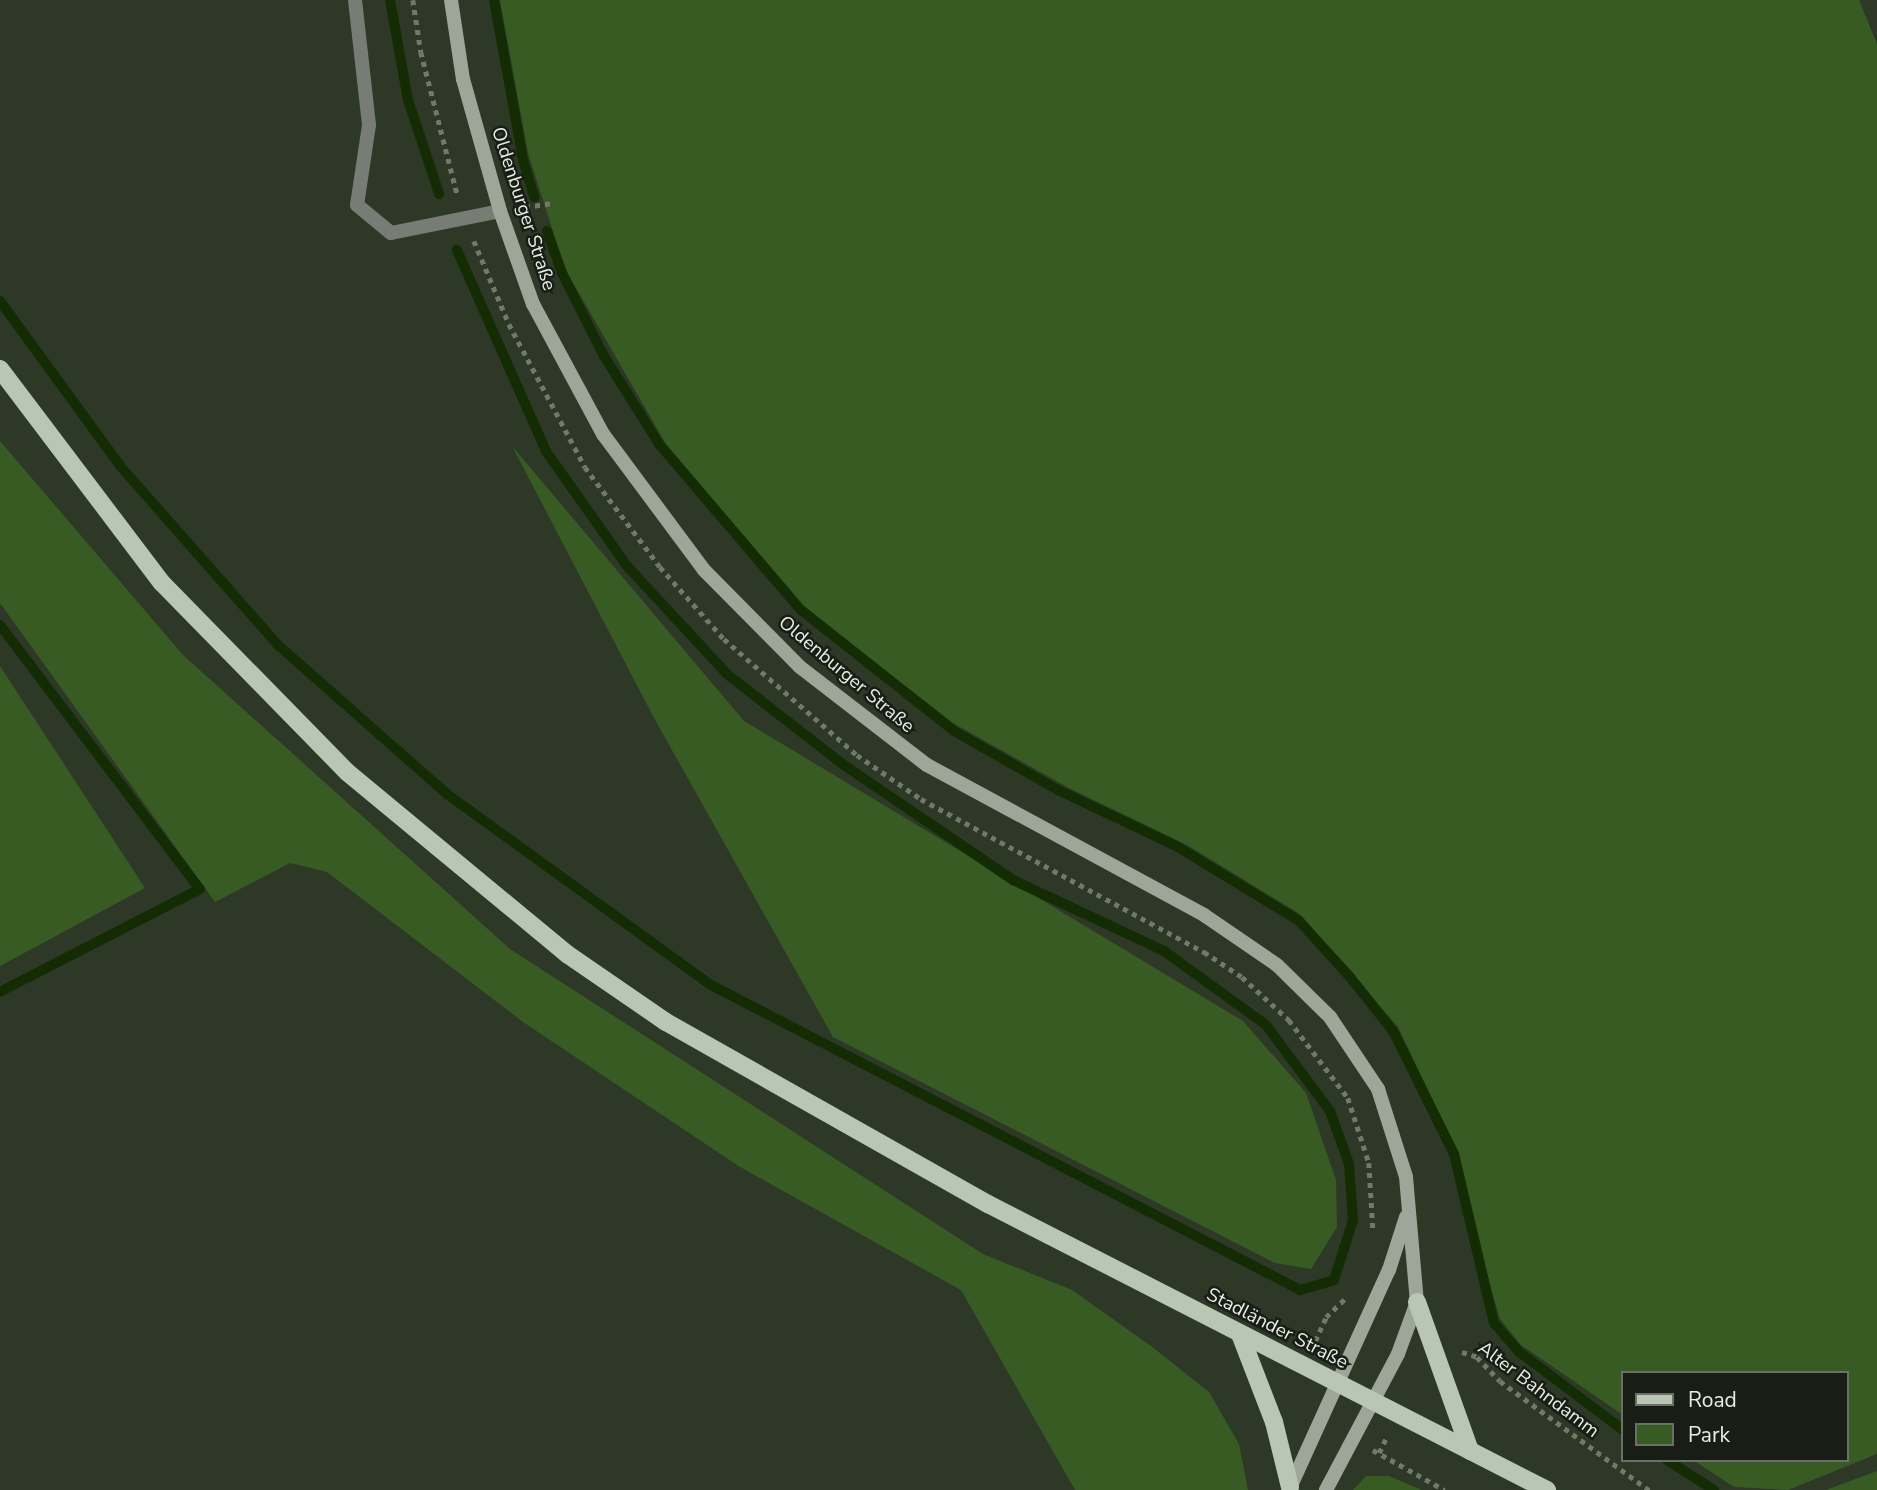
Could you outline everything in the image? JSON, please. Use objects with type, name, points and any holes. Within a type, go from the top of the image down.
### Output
[{"type":"main road","name":"Stadländer Straße","points":[[0,369],[162,583],[347,772],[433,848],[567,954],[666,1022],[988,1205],[1547,1490]]},
{"type":"main road","points":[[1417,1302],[1470,1451]]},
{"type":"main road","points":[[1240,1334],[1274,1422],[1289,1489]]},
{"type":"street","name":"Oldenburger Straße","points":[[450,0],[463,79],[500,211],[533,304],[573,385],[603,434],[704,570],[800,667],[917,758],[1204,915],[1286,972],[1330,1017],[1378,1089],[1396,1135],[1408,1209],[1417,1302],[1374,1402],[1326,1490]]},
{"type":"street","name":"Oldenburger Straße","points":[[1289,1489],[1364,1326],[1408,1209]]},
{"type":"lane","points":[[355,0],[369,125],[357,205],[391,233],[500,211]]},
{"type":"path","points":[[1326,1317],[1340,1306],[1364,1326]]},
{"type":"path","name":"Alter Bahndamm","points":[[1439,1360],[1455,1352],[1477,1357],[1500,1381],[1649,1490]]},
{"type":"green space","points":[[500,0],[1859,0],[1877,44],[1877,1454],[1788,1490],[1734,1487],[1696,1462],[1849,1462],[1849,1371],[1622,1371],[1622,1414],[1521,1345],[1500,1319],[1473,1229],[1458,1153],[1398,1027],[1300,914],[1187,845],[1069,788],[953,723],[805,608],[666,444],[565,269],[528,153]]},
{"type":"green space","points":[[0,441],[183,655],[510,949],[983,1254],[1072,1290],[1151,1346],[1209,1392],[1239,1444],[1248,1490],[1075,1490],[961,1290],[740,1167],[523,1022],[327,872],[290,863],[215,902],[0,603]]},
{"type":"green space","points":[[512,446],[744,721],[1243,1021],[1306,1093],[1336,1180],[1337,1227],[1311,1269],[1275,1263],[833,1037],[654,718]]},
{"type":"green space","points":[[0,666],[145,888],[0,966]]},
{"type":"green space","points":[[1877,1471],[1877,1490],[1826,1490]]},
{"type":"green space","points":[[1366,1476],[1389,1476],[1422,1490],[1353,1490]]},
{"type":"waterway","points":[[390,0],[408,100],[439,194]]},
{"type":"waterway","points":[[494,0],[523,160],[534,197]]},
{"type":"waterway","points":[[547,231],[562,273],[604,356],[659,444],[801,610],[954,731],[1058,790],[1178,847],[1299,921],[1350,977],[1393,1031],[1454,1154],[1494,1323],[1518,1351],[1622,1429]]},
{"type":"waterway","points":[[0,301],[121,467],[278,645],[447,794],[709,984],[1300,1290],[1334,1280],[1353,1220],[1349,1164],[1330,1111],[1266,1025],[1164,951],[1013,880],[845,766],[727,674],[627,566],[546,451],[457,250]]},
{"type":"waterway","points":[[0,625],[200,889],[0,992]]},
{"type":"waterway","points":[[1670,1462],[1714,1490]]}]
